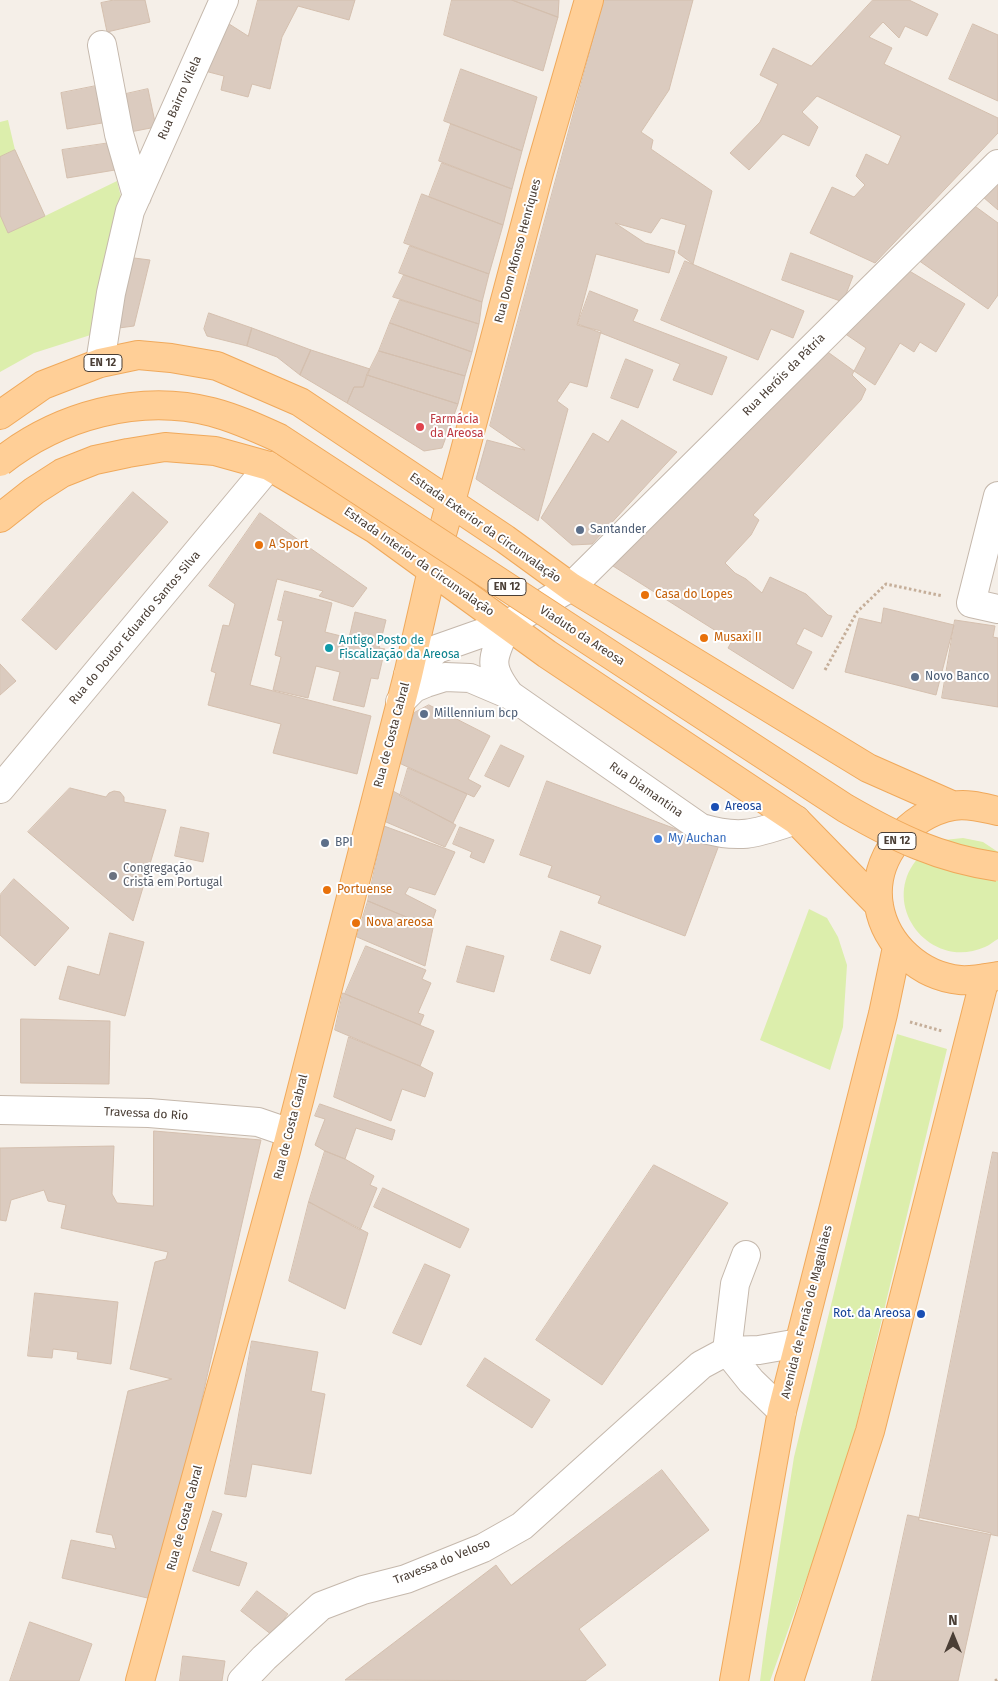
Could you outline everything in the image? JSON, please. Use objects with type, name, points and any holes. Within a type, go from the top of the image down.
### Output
[{"type":"main road","name":"Rua Dom Afonso Henriques","points":[[432,570],[539,172],[589,0]]},
{"type":"main road","name":"Estrada Exterior da Circunvalação","points":[[0,415],[43,385],[100,364],[138,355],[171,358],[217,366],[300,402],[505,539],[570,587],[868,768],[954,806]]},
{"type":"main road","name":"Viaduto da Areosa","points":[[0,462],[16,450],[54,428],[90,415],[132,408],[164,405],[192,408],[211,412],[259,429],[279,438],[845,808],[919,847],[959,860],[998,867]]},
{"type":"main road","name":"Estrada Interior da Circunvalação","points":[[0,518],[34,491],[62,473],[95,460],[165,447],[215,451],[269,466],[375,529],[508,624]]},
{"type":"main road","points":[[375,529],[395,526],[409,515],[415,495],[410,476]]},
{"type":"main road","name":"Rua de Costa Cabral","points":[[140,1681],[290,1133],[408,676],[432,570]]},
{"type":"main road","name":"EN 12","points":[[508,624],[547,654],[796,820],[879,905]]},
{"type":"main road","name":"EN 12","points":[[991,977],[961,980],[937,974],[915,964],[897,947],[886,927],[879,905],[880,877],[889,851],[905,830],[928,814],[954,806],[977,806],[998,811]]},
{"type":"main road","name":"Avenida de Fernão de Magalhães","points":[[734,1681],[782,1411],[883,1014],[897,947]]},
{"type":"main road","points":[[790,1681],[870,1431],[991,977]]},
{"type":"street","name":"Rua Bairro Vilela","points":[[100,364],[111,293],[130,211],[224,0]]},
{"type":"street","points":[[102,45],[119,134],[137,196]]},
{"type":"street","name":"Rua Heróis da Pátria","points":[[408,676],[437,649],[508,624],[570,587],[998,164]]},
{"type":"street","name":"Rua do Doutor Eduardo Santos Silva","points":[[0,789],[269,466]]},
{"type":"street","points":[[998,496],[971,602],[998,609]]},
{"type":"street","name":"Rua Diamantina","points":[[508,624],[494,656],[495,669],[500,682],[510,695]]},
{"type":"street","name":"Rua Diamantina","points":[[400,702],[414,688],[446,677],[470,678],[510,695],[701,828],[722,834],[747,834],[796,820]]},
{"type":"street","name":"Travessa do Rio","points":[[0,1110],[149,1113],[258,1122],[290,1133]]},
{"type":"street","points":[[746,1255],[735,1284],[727,1351],[751,1381],[782,1411]]},
{"type":"street","name":"Travessa do Veloso","points":[[242,1681],[264,1658],[321,1606],[363,1590],[406,1579],[483,1548],[522,1526],[701,1365],[727,1351],[759,1350],[799,1344]]},
{"type":"path","points":[[825,670],[857,612],[886,584],[971,602]]},
{"type":"path","points":[[906,1020],[947,1032]]},
{"type":"green space","points":[[8,120],[15,150],[45,216],[117,181],[121,197],[100,332],[34,353],[0,372],[0,122]]},
{"type":"green space","points":[[963,838],[983,842],[998,852],[998,939],[985,947],[964,952],[945,950],[928,942],[915,929],[907,912],[904,894],[907,875],[922,854],[941,841]]},
{"type":"green space","points":[[809,909],[827,918],[838,937],[847,965],[843,1027],[830,1070],[760,1040]]},
{"type":"green space","points":[[897,1034],[947,1049],[846,1468],[770,1681],[760,1681],[794,1457]]},
{"type":"building","points":[[114,0],[145,0],[150,22],[107,32],[101,3]]},
{"type":"building","points":[[258,0],[355,0],[349,20],[298,6],[282,37],[270,89],[252,84],[248,97],[221,90],[224,76],[201,70],[226,22],[248,36]]},
{"type":"building","points":[[452,0],[512,0],[558,17],[543,71],[444,35]]},
{"type":"building","points":[[512,0],[559,0],[558,17]]},
{"type":"building","points":[[604,0],[693,0],[669,90],[641,132],[653,140],[651,149],[712,191],[693,264],[678,253],[686,225],[661,218],[651,233],[615,223],[645,243],[675,251],[669,273],[596,254],[577,325],[601,331],[587,387],[570,382],[557,401],[568,409],[538,521],[476,479],[487,440],[525,450],[490,426]]},
{"type":"building","points":[[873,0],[909,0],[938,14],[927,36],[905,26],[899,38],[883,22],[869,37],[892,48],[884,64],[998,118],[998,133],[875,263],[810,233],[832,187],[854,197],[865,185],[856,176],[866,154],[888,165],[901,136],[817,96],[802,112],[818,127],[809,146],[783,134],[749,170],[730,153],[760,122],[778,84],[760,75],[773,48],[811,66]]},
{"type":"building","points":[[973,24],[998,35],[998,101],[949,79]]},
{"type":"building","points":[[461,69],[537,97],[522,151],[444,121]]},
{"type":"building","points":[[101,85],[108,122],[67,129],[61,93]]},
{"type":"building","points":[[148,89],[156,127],[125,133],[117,96]]},
{"type":"building","points":[[451,124],[522,151],[512,189],[439,161]]},
{"type":"building","points":[[110,143],[115,170],[67,178],[62,150]]},
{"type":"building","points":[[15,150],[45,216],[8,233],[0,215],[0,157]]},
{"type":"building","points":[[442,163],[512,189],[503,225],[429,197]]},
{"type":"building","points":[[998,181],[998,210],[983,197]]},
{"type":"building","points":[[422,194],[503,225],[489,274],[404,243]]},
{"type":"building","points":[[972,204],[998,223],[998,295],[988,309],[918,260]]},
{"type":"building","points":[[410,246],[489,274],[482,302],[399,273]]},
{"type":"building","points":[[791,253],[853,276],[843,302],[782,280]]},
{"type":"building","points":[[126,257],[150,260],[134,326],[111,329]]},
{"type":"building","points":[[685,261],[804,311],[793,338],[771,329],[758,360],[661,320]]},
{"type":"building","points":[[906,269],[965,304],[936,352],[920,342],[914,352],[900,343],[875,385],[854,371],[866,348],[844,333]]},
{"type":"building","points":[[404,275],[482,302],[479,324],[393,297]]},
{"type":"building","points":[[590,291],[638,310],[633,321],[727,357],[712,395],[673,380],[680,364],[578,324]]},
{"type":"building","points":[[400,300],[479,324],[472,352],[390,323]]},
{"type":"building","points":[[209,313],[252,328],[247,346],[207,336],[204,329]]},
{"type":"building","points":[[390,323],[472,352],[465,376],[379,351]]},
{"type":"building","points":[[252,328],[311,350],[300,375],[277,357],[247,346]]},
{"type":"building","points":[[311,350],[370,369],[363,387],[354,387],[347,403],[300,375]]},
{"type":"building","points":[[825,350],[854,371],[852,375],[866,389],[861,400],[753,515],[759,520],[751,535],[725,563],[762,593],[770,577],[806,594],[828,615],[832,616],[822,637],[804,628],[796,644],[812,652],[793,689],[728,648],[732,641],[613,566],[618,557]]},
{"type":"building","points":[[379,351],[465,376],[458,404],[367,375]]},
{"type":"building","points":[[626,359],[653,370],[638,408],[611,398]]},
{"type":"building","points":[[367,375],[458,404],[442,448],[424,451],[347,403],[354,387],[363,387]]},
{"type":"building","points":[[622,420],[677,452],[592,544],[572,545],[541,518],[593,433],[608,442]]},
{"type":"building","points":[[133,492],[168,522],[56,650],[22,620]]},
{"type":"building","points":[[260,513],[367,588],[353,607],[319,596],[323,591],[277,579],[250,685],[371,716],[357,774],[273,753],[281,724],[208,705],[216,673],[211,671],[223,625],[229,626],[235,604],[209,586]]},
{"type":"building","name":"Antigo Posto de Fiscalização da Areosa","points":[[285,591],[332,603],[325,632],[349,638],[355,612],[386,620],[379,648],[385,649],[378,679],[371,678],[364,707],[333,700],[340,672],[316,666],[308,698],[273,690],[281,657],[275,655],[283,621],[278,620]]},
{"type":"building","points":[[884,608],[954,625],[936,695],[845,672],[859,618],[881,623]]},
{"type":"building","points":[[955,620],[995,626],[993,637],[998,638],[998,707],[942,698]]},
{"type":"building","points":[[0,664],[16,681],[0,695]]},
{"type":"building","points":[[429,705],[490,736],[468,779],[481,786],[474,797],[399,763],[414,713]]},
{"type":"building","points":[[501,745],[524,756],[509,787],[485,776]]},
{"type":"building","points":[[408,768],[467,794],[453,823],[400,796]]},
{"type":"building","points":[[547,781],[719,845],[685,936],[598,903],[601,896],[548,877],[552,866],[520,855]]},
{"type":"building","name":"Congregação Cristã em Portugal","points":[[70,788],[106,797],[114,791],[120,792],[124,797],[124,802],[166,810],[133,921],[28,832]]},
{"type":"building","points":[[393,791],[456,825],[445,847],[386,822]]},
{"type":"building","points":[[384,826],[455,852],[435,895],[409,887],[405,894],[436,910],[430,927],[368,901]]},
{"type":"building","points":[[181,827],[209,833],[203,862],[175,856]]},
{"type":"building","points":[[460,827],[494,840],[484,863],[470,857],[472,852],[453,844]]},
{"type":"building","points":[[14,879],[69,928],[35,966],[0,935],[0,895]]},
{"type":"building","points":[[368,901],[433,928],[425,966],[357,937]]},
{"type":"building","points":[[561,931],[601,946],[590,974],[551,960]]},
{"type":"building","points":[[110,933],[144,942],[125,1016],[59,999],[68,966],[99,975]]},
{"type":"building","points":[[366,946],[426,970],[422,979],[431,983],[418,1013],[424,1015],[420,1025],[345,994]]},
{"type":"building","points":[[467,946],[504,956],[494,992],[457,982]]},
{"type":"building","points":[[343,993],[434,1031],[420,1066],[335,1030]]},
{"type":"building","points":[[21,1019],[110,1021],[109,1084],[21,1083]]},
{"type":"building","points":[[349,1037],[433,1073],[425,1097],[402,1089],[391,1121],[334,1097]]},
{"type":"building","points":[[320,1104],[395,1130],[392,1140],[356,1128],[345,1159],[325,1151],[315,1145],[325,1119],[315,1116]]},
{"type":"building","points":[[154,1131],[261,1140],[156,1600],[62,1578],[71,1540],[116,1549],[112,1535],[96,1532],[128,1391],[172,1379],[130,1369],[155,1262],[166,1259],[168,1252],[61,1228],[66,1205],[48,1201],[44,1190],[11,1200],[6,1221],[0,1220],[0,1148],[114,1146],[112,1194],[117,1203],[153,1206]]},
{"type":"building","points":[[325,1151],[345,1159],[374,1176],[370,1185],[377,1188],[360,1230],[309,1202]]},
{"type":"building","points":[[993,1152],[998,1153],[998,1536],[919,1520]]},
{"type":"building","points":[[654,1165],[728,1203],[602,1385],[536,1340]]},
{"type":"building","points":[[383,1188],[469,1229],[460,1248],[374,1207]]},
{"type":"building","points":[[309,1202],[368,1233],[345,1309],[289,1281]]},
{"type":"building","points":[[425,1264],[450,1275],[421,1345],[393,1333]]},
{"type":"building","points":[[35,1293],[118,1302],[111,1364],[77,1359],[78,1352],[53,1349],[52,1358],[28,1356]]},
{"type":"building","points":[[252,1341],[318,1352],[311,1391],[325,1394],[311,1474],[252,1464],[246,1497],[225,1494]]},
{"type":"building","points":[[485,1358],[550,1400],[532,1428],[467,1386]]},
{"type":"building","points":[[662,1470],[709,1530],[579,1629],[606,1665],[585,1681],[345,1680],[496,1565],[511,1585]]},
{"type":"building","points":[[213,1511],[222,1514],[210,1551],[247,1563],[239,1586],[193,1571]]},
{"type":"building","points":[[908,1515],[991,1533],[958,1681],[872,1681]]},
{"type":"building","points":[[257,1591],[288,1614],[272,1635],[241,1611]]},
{"type":"building","points":[[30,1622],[92,1644],[79,1681],[10,1681]]},
{"type":"building","points":[[183,1656],[225,1661],[222,1681],[180,1681]]},
{"type":"place","name":"Farmácia da Areosa","points":[[420,427]]},
{"type":"place","name":"Santander","points":[[580,530]]},
{"type":"place","name":"A Sport","points":[[259,545]]},
{"type":"place","name":"Casa do Lopes","points":[[645,595]]},
{"type":"place","name":"Musaxi II","points":[[704,638]]},
{"type":"place","name":"Antigo Posto de Fiscalização da Areosa","points":[[329,648]]},
{"type":"place","name":"Novo Banco","points":[[915,677]]},
{"type":"place","name":"Millennium bcp","points":[[424,714]]},
{"type":"place","name":"Areosa","points":[[715,807]]},
{"type":"place","name":"My Auchan","points":[[658,839]]},
{"type":"place","name":"BPI","points":[[325,843]]},
{"type":"place","name":"Congregação Cristã em Portugal","points":[[113,876]]},
{"type":"place","name":"Portuense","points":[[327,890]]},
{"type":"place","name":"Nova areosa","points":[[356,923]]},
{"type":"place","name":"Rot. da Areosa","points":[[921,1314]]}]
